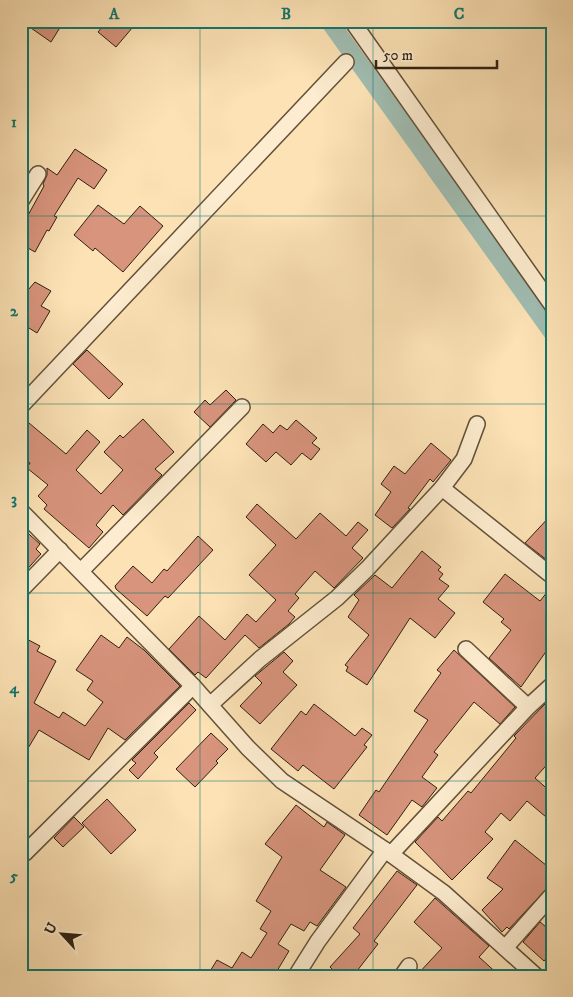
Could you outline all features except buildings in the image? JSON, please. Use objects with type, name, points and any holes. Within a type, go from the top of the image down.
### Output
[{"type":"street","points":[[352,21],[552,305]]},
{"type":"street","points":[[21,406],[346,62]]},
{"type":"street","points":[[21,201],[38,174]]},
{"type":"street","points":[[80,571],[242,407]]},
{"type":"street","points":[[210,706],[260,660],[337,598],[442,488],[464,459],[476,424]]},
{"type":"street","points":[[442,488],[552,576]]},
{"type":"street","points":[[21,511],[193,686],[248,748],[282,781],[388,852],[444,893],[536,976]]},
{"type":"street","points":[[21,590],[60,550]]},
{"type":"street","points":[[466,649],[528,707]]},
{"type":"street","points":[[296,976],[318,941],[388,852],[528,707],[552,685]]},
{"type":"street","points":[[25,853],[193,686]]},
{"type":"street","points":[[505,948],[552,895]]},
{"type":"waterway","points":[[329,21],[552,332]]}]
